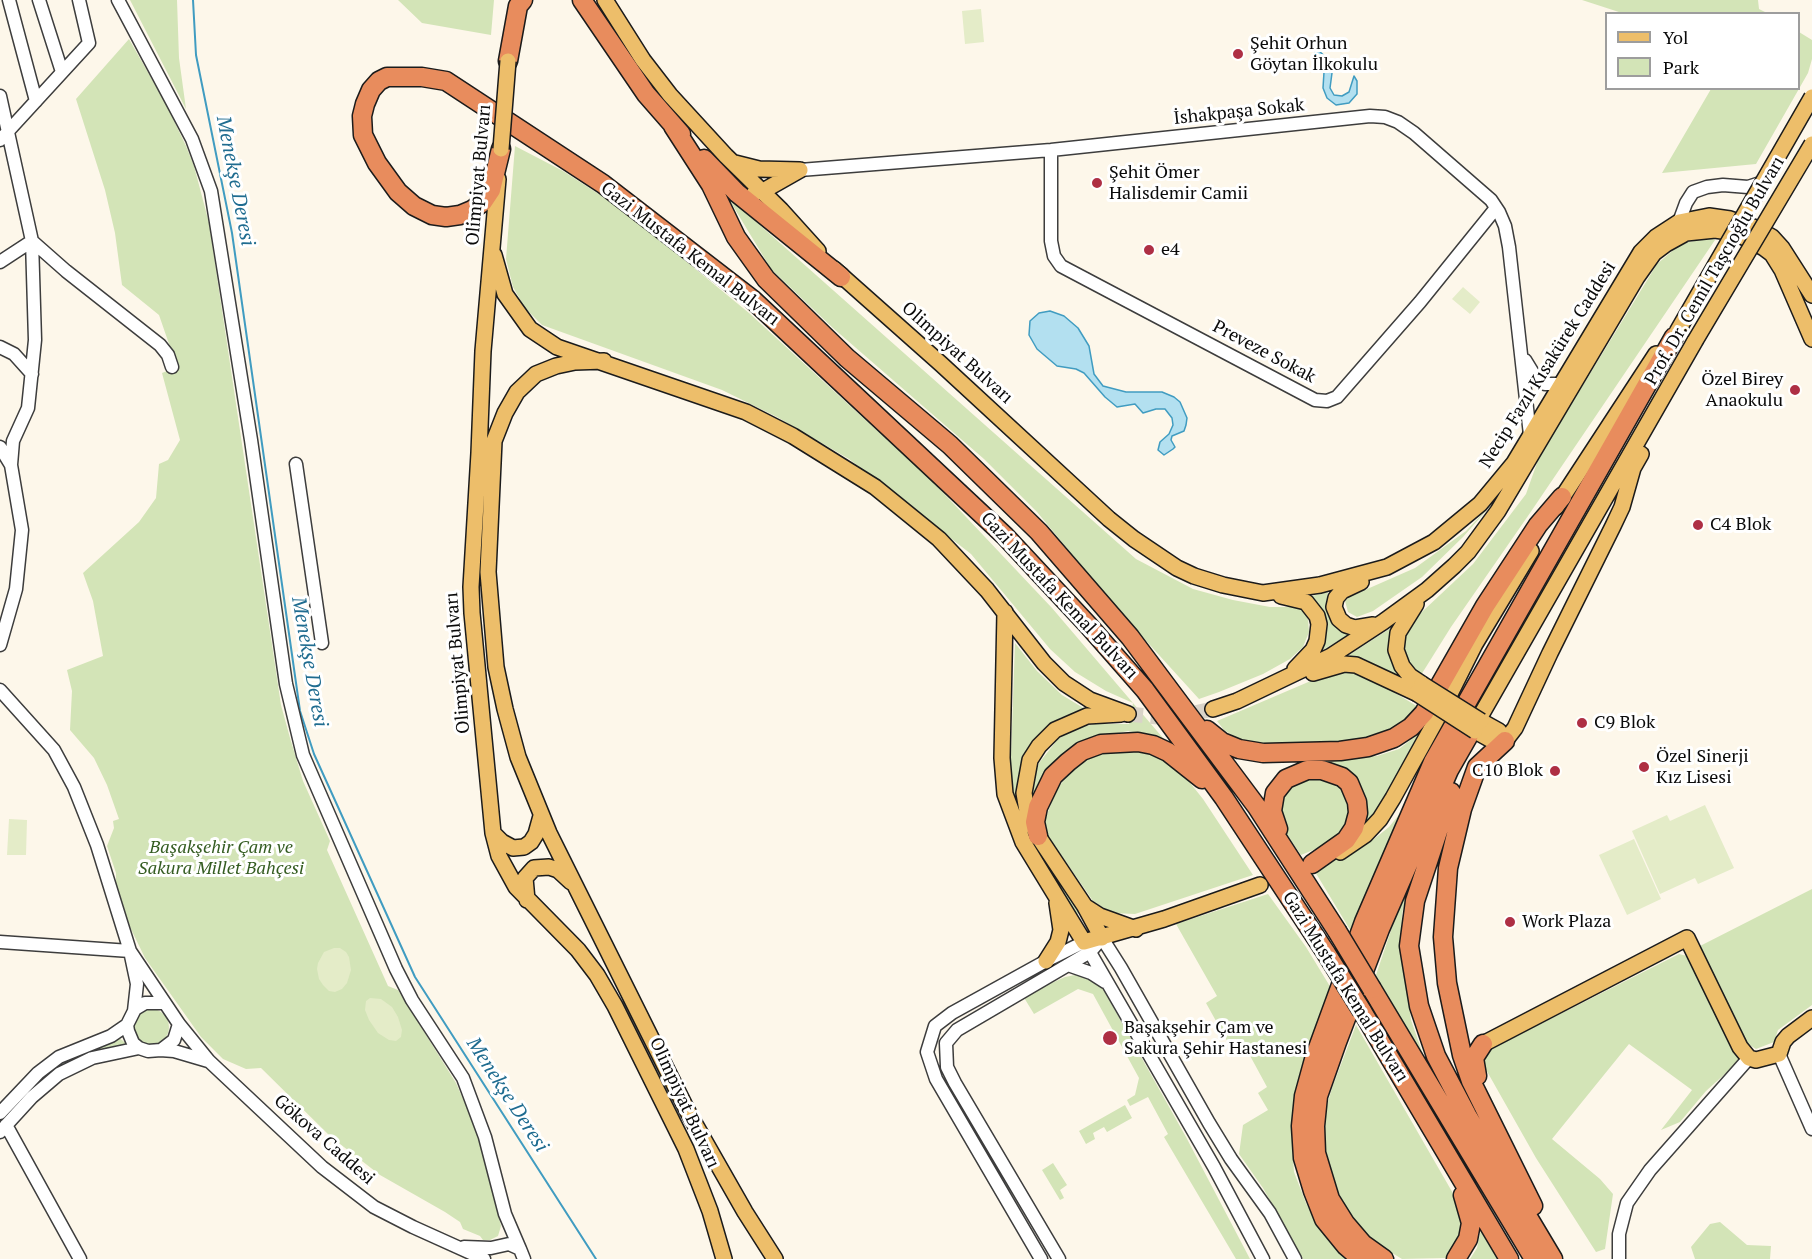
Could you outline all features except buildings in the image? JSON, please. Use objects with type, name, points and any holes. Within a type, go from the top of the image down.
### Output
[{"type":"highway","points":[[508,62],[518,6],[523,0]]},
{"type":"highway","points":[[592,4],[621,60],[673,126],[737,193],[841,277]]},
{"type":"highway","name":"Gazi Mustafa Kemal Bulvarı","points":[[501,149],[491,190],[483,202],[472,210],[446,217],[432,215],[414,206],[398,192],[377,163],[363,135],[362,116],[371,90],[387,76],[422,77],[446,81],[603,184],[761,307],[1013,544],[1145,690],[1224,798],[1362,1011],[1509,1259]]},
{"type":"highway","name":"Gazi Mustafa Kemal Bulvarı","points":[[673,126],[711,185],[736,237],[766,279],[847,358],[950,445],[1039,532],[1130,637],[1191,716],[1257,807],[1308,870],[1337,931],[1534,1259]]},
{"type":"highway","points":[[1361,1259],[1346,1246],[1324,1219],[1303,1158],[1301,1126],[1304,1096],[1316,1056],[1364,922],[1433,762],[1676,334]]},
{"type":"highway","points":[[1191,716],[1222,742],[1239,749],[1263,753],[1340,751],[1368,747],[1394,738],[1411,727],[1424,713],[1491,596],[1538,525],[1562,497]]},
{"type":"highway","points":[[1384,1259],[1364,1244],[1345,1223],[1330,1198],[1316,1153],[1315,1126],[1318,1096],[1380,929],[1449,770],[1475,729]]},
{"type":"highway","points":[[1475,729],[1415,901],[1409,946],[1419,1006],[1436,1056],[1467,1115],[1553,1259]]},
{"type":"highway","points":[[1505,741],[1477,767],[1462,809],[1448,868],[1443,937],[1447,983],[1456,1031],[1471,1081],[1559,1259]]},
{"type":"highway","points":[[1038,836],[1035,822],[1038,807],[1053,776],[1082,751],[1101,744],[1138,742],[1154,745],[1175,757],[1224,798]]},
{"type":"highway","points":[[1307,770],[1322,770],[1342,777],[1349,783],[1357,802],[1358,813],[1354,828],[1346,840],[1308,870],[1296,857],[1278,829],[1272,811],[1275,793],[1286,779],[1307,770]]},
{"type":"highway","points":[[1456,1031],[1474,1044],[1482,1044]]},
{"type":"highway","points":[[1482,1044],[1476,1052],[1474,1066],[1508,1153]]},
{"type":"highway","points":[[1450,1160],[1469,1210],[1471,1223],[1468,1239],[1456,1259]]},
{"type":"main road","name":"Olimpiyat Bulvarı","points":[[510,0],[508,62],[483,351],[471,587],[493,833],[506,872],[527,900],[578,950],[597,975],[615,1006],[699,1181],[724,1258]]},
{"type":"main road","name":"Olimpiyat Bulvarı","points":[[592,4],[643,60],[670,95],[733,163],[781,210],[841,277],[949,370],[1109,519],[1158,556]]},
{"type":"main road","name":"Prof. Dr. Cemil Taşcıoğlu Bulvarı","points":[[1308,870],[1365,835],[1380,819],[1407,776],[1475,644],[1562,497],[1653,358],[1676,334],[1812,97]]},
{"type":"main road","name":"Prof. Dr. Cemil Taşcıoğlu Bulvarı","points":[[1475,729],[1695,341],[1812,144]]},
{"type":"main road","points":[[733,163],[759,169],[800,170]]},
{"type":"main road","points":[[737,193],[763,191],[800,170]]},
{"type":"main road","points":[[781,210],[782,187],[800,170]]},
{"type":"main road","name":"Necip Fazıl Kısakürek Caddesi","points":[[1158,556],[1194,576],[1223,585],[1263,593],[1354,578],[1388,567],[1434,542],[1480,504],[1514,463],[1641,252],[1656,237],[1678,222],[1709,216],[1730,219],[1756,228],[1772,237],[1782,248],[1812,295]]},
{"type":"main road","name":"Necip Fazıl Kısakürek Caddesi","points":[[1427,590],[1468,552],[1498,511],[1637,277],[1654,253],[1677,237],[1698,231],[1715,230],[1736,233],[1772,254],[1782,270],[1812,339]]},
{"type":"main road","points":[[492,247],[506,294],[530,329],[557,347],[604,361],[746,412],[793,436],[875,487],[939,539],[1005,612],[1044,663],[1064,683],[1090,700],[1128,714],[1087,716],[1055,730],[1039,746],[1030,760],[1024,793],[1028,816],[1038,836],[1084,905],[1102,938]]},
{"type":"main road","points":[[604,361],[574,362],[536,374],[517,392],[504,413],[494,441],[488,572],[496,668],[518,757],[541,816],[573,884],[716,1162],[775,1259]]},
{"type":"main road","points":[[1276,683],[1344,663],[1356,664],[1419,688],[1493,741],[1505,741],[1515,728],[1622,507],[1633,468],[1646,444],[1651,418]]},
{"type":"main road","points":[[1383,622],[1364,628],[1346,625],[1339,619],[1334,607],[1336,598],[1342,591],[1388,567]]},
{"type":"main road","points":[[1419,688],[1402,666],[1396,650],[1398,633],[1406,617],[1427,590]]},
{"type":"main road","points":[[1213,709],[1237,701],[1331,656],[1427,590]]},
{"type":"main road","points":[[1263,593],[1306,602],[1317,616],[1319,624],[1317,641],[1313,650],[1299,666],[1276,683]]},
{"type":"main road","points":[[1005,612],[1002,758],[1005,794],[1023,842],[1087,947],[1102,938],[1260,885]]},
{"type":"main road","points":[[493,833],[513,848],[524,847],[536,834],[541,816]]},
{"type":"main road","points":[[527,900],[525,878],[534,868],[542,866],[558,870],[573,884]]},
{"type":"main road","points":[[1046,961],[1058,942],[1061,930],[1055,894]]},
{"type":"main road","points":[[1084,905],[1100,916],[1136,928]]},
{"type":"main road","points":[[1482,1044],[1687,938],[1740,1047],[1749,1058],[1756,1060],[1779,1054],[1788,1036],[1812,1018]]},
{"type":"main road","points":[[762,1239],[764,1259]]},
{"type":"street","points":[[9,0],[36,101]]},
{"type":"street","points":[[39,0],[62,72]]},
{"type":"street","points":[[3,127],[36,101],[89,43],[79,0]]},
{"type":"street","points":[[118,0],[192,139],[211,191],[251,440],[286,684],[303,755],[396,969],[412,1000],[463,1078],[485,1137],[505,1214],[522,1255]]},
{"type":"street","points":[[0,96],[3,127],[32,241],[35,340],[28,408],[13,441],[11,465],[22,530],[16,589],[0,645]]},
{"type":"street","points":[[1678,222],[1693,192],[1707,187],[1734,185],[1748,187],[1764,183],[1781,162],[1812,109]]},
{"type":"street","name":"İshakpaşa Sokak","points":[[800,170],[1051,150],[1349,117],[1385,117],[1398,122],[1414,133],[1491,200],[1496,208],[1509,246],[1530,435]]},
{"type":"street","name":"Preveze Sokak","points":[[1051,150],[1051,241],[1054,256],[1061,266],[1315,399],[1327,401],[1337,397],[1343,391],[1420,302],[1496,208]]},
{"type":"street","points":[[0,262],[32,241]]},
{"type":"street","points":[[32,241],[66,271],[160,345],[168,355],[172,367]]},
{"type":"street","points":[[0,347],[15,354],[32,374]]},
{"type":"street","points":[[1523,357],[1536,378],[1545,384],[1561,384]]},
{"type":"street","points":[[0,447],[11,465]]},
{"type":"street","points":[[296,464],[322,643]]},
{"type":"street","points":[[0,690],[54,750],[74,787],[97,845],[130,951],[137,984],[134,1011],[127,1025],[111,1036],[59,1056],[38,1073],[0,1113]]},
{"type":"street","points":[[1102,938],[1214,1132],[1270,1213],[1295,1259]]},
{"type":"street","points":[[0,942],[130,951]]},
{"type":"street","points":[[1041,1259],[936,1079],[927,1052],[935,1026],[952,1013],[1046,961],[1087,947]]},
{"type":"street","points":[[1059,1259],[947,1067],[946,1043],[957,1030],[1068,965],[1087,947]]},
{"type":"street","points":[[1087,947],[1214,1167],[1263,1259]]},
{"type":"street","points":[[127,1025],[130,1038],[139,1048],[148,1051],[160,1050],[168,1046],[174,1040],[179,1024],[130,951]]},
{"type":"street","points":[[1068,965],[1106,982]]},
{"type":"street","points":[[134,1011],[146,1003],[164,1003]]},
{"type":"street","name":"Gökova Caddesi","points":[[179,1024],[209,1061],[322,1167],[350,1190],[413,1227],[484,1259]]},
{"type":"street","points":[[80,1259],[3,1129],[47,1083],[59,1074],[92,1058],[139,1048]]},
{"type":"street","name":"Gökova Caddesi","points":[[160,1050],[209,1061]]},
{"type":"street","points":[[1779,1054],[1812,1129]]},
{"type":"street","points":[[1619,1259],[1619,1234],[1628,1203],[1650,1170],[1749,1058]]},
{"type":"street","points":[[962,1122],[974,1114]]},
{"type":"street","points":[[494,1259],[495,1252],[505,1240],[507,1232],[505,1214]]},
{"type":"street","name":"Gökova Caddesi","points":[[457,1247],[491,1248],[509,1244],[522,1255]]},
{"type":"green space","points":[[130,0],[177,0],[179,58],[186,109]]},
{"type":"green space","points":[[398,0],[494,0],[491,35],[422,23]]},
{"type":"green space","points":[[1582,0],[1758,0],[1759,9],[1765,12],[1619,12]]},
{"type":"green space","points":[[981,9],[984,42],[965,44],[962,11]]},
{"type":"green space","points":[[1800,33],[1812,40],[1812,59],[1808,73],[1800,87]]},
{"type":"green space","name":"Başakşehir Çam ve Sakura Millet Bahçesi","points":[[129,39],[166,104],[186,146],[194,166],[209,223],[281,705],[290,738],[303,781],[330,841],[327,850],[388,986],[398,990],[456,1083],[467,1108],[482,1149],[501,1226],[498,1236],[490,1240],[483,1240],[480,1236],[463,1229],[460,1222],[445,1212],[380,1175],[331,1137],[261,1068],[246,1069],[223,1059],[201,1037],[145,958],[130,927],[107,846],[114,828],[113,821],[119,819],[94,758],[70,730],[72,691],[67,670],[103,656],[93,601],[83,573],[139,522],[156,498],[159,464],[168,460],[180,440],[162,373],[177,367],[159,315],[122,285],[115,233],[105,190],[76,99]]},
{"type":"green space","points":[[1710,90],[1798,90],[1756,164],[1662,173]]},
{"type":"green space","points":[[515,146],[563,171],[625,211],[749,313],[933,482],[1052,608],[1133,703],[1106,691],[1075,672],[1050,649],[971,554],[849,459],[777,417],[722,390],[542,325],[525,308],[513,287],[506,259]]},
{"type":"green space","points":[[727,196],[1136,559],[1193,589],[1270,607],[1298,607],[1304,611],[1308,619],[1309,632],[1303,647],[1290,659],[1263,674],[1199,699],[1119,611],[1037,512],[984,459],[833,328],[771,269]]},
{"type":"green space","points":[[1711,238],[1715,240],[1451,627],[1421,675],[1409,667],[1402,639],[1408,625],[1473,564],[1526,494],[1543,446],[1566,413],[1657,264],[1677,247]]},
{"type":"green space","points":[[1463,287],[1480,302],[1470,314],[1452,299]]},
{"type":"green space","points":[[1501,494],[1463,537],[1422,577],[1373,611],[1357,617],[1348,612],[1345,601],[1349,597],[1415,568],[1466,531]]},
{"type":"green space","points":[[1328,592],[1326,606],[1328,616],[1339,629],[1348,635],[1321,651],[1325,637],[1322,614],[1312,596]]},
{"type":"green space","points":[[1397,624],[1397,670],[1402,681],[1363,658],[1346,657]]},
{"type":"green space","points":[[1015,643],[1037,671],[1062,695],[1085,709],[1060,718],[1041,732],[1028,749],[1020,770],[1018,799],[1080,912],[1076,915],[1025,835],[1016,816],[1010,783]]},
{"type":"green space","points":[[1344,670],[1362,673],[1420,708],[1403,726],[1370,739],[1352,741],[1262,744],[1243,742],[1224,730],[1217,721],[1313,680]]},
{"type":"green space","points":[[1133,703],[1169,745],[1148,735],[1128,731],[1103,736],[1033,801],[1033,782],[1039,763],[1058,739],[1075,729],[1094,724],[1129,724]]},
{"type":"green space","points":[[1426,728],[1382,807],[1367,822],[1366,807],[1333,765],[1320,759],[1377,756],[1399,749]]},
{"type":"green space","points":[[1117,751],[1140,751],[1162,759],[1183,774],[1203,799],[1253,875],[1135,914],[1112,913],[1093,901],[1048,836],[1045,820],[1056,790],[1073,769],[1095,755]]},
{"type":"green space","points":[[1311,777],[1341,784],[1351,811],[1348,825],[1335,837],[1301,855],[1282,827],[1280,807],[1285,793],[1296,784]]},
{"type":"green space","points":[[1705,805],[1734,868],[1698,884],[1695,878],[1660,894],[1632,831],[1667,815],[1670,821]]},
{"type":"green space","points":[[1402,811],[1355,938],[1314,870],[1374,839],[1389,827]]},
{"type":"green space","points":[[9,819],[27,820],[26,855],[7,855]]},
{"type":"green space","points":[[1634,839],[1661,899],[1627,915],[1599,855]]},
{"type":"green space","points":[[1413,865],[1402,914],[1401,942],[1411,1020],[1426,1063],[1376,975]]},
{"type":"green space","points":[[1812,889],[1812,1005],[1778,1030],[1774,1042],[1756,1049],[1745,1039],[1700,946]]},
{"type":"green space","points":[[1268,894],[1306,947],[1331,988],[1297,1083],[1291,1126],[1294,1172],[1306,1203],[1319,1227],[1345,1259],[1303,1259],[1263,1188],[1239,1154],[1243,1125],[1268,1110],[1258,1093],[1267,1087],[1248,1052],[1236,1057],[1206,1003],[1217,996],[1176,924]]},
{"type":"green space","points":[[340,948],[346,952],[351,970],[347,983],[335,992],[329,991],[323,985],[317,969],[324,952]]},
{"type":"green space","points":[[1679,954],[1687,956],[1739,1058],[1737,1063],[1706,1091],[1680,1122],[1661,1130],[1692,1090],[1629,1044],[1552,1139],[1600,1179],[1613,1194],[1605,1249],[1596,1252],[1536,1158],[1480,1059],[1483,1053]]},
{"type":"green space","points":[[1075,975],[1089,979],[1103,989],[1186,1137],[1250,1259],[1236,1259],[1164,1137],[1168,1134],[1148,1097],[1130,1106],[1127,1100],[1135,1095],[1139,1078],[1093,994],[1078,989],[1034,1014],[1023,996],[1065,977]]},
{"type":"green space","points":[[370,998],[381,999],[392,1007],[402,1030],[401,1037],[396,1041],[389,1040],[378,1033],[369,1020],[365,1010],[366,1001]]},
{"type":"green space","points":[[151,1009],[164,1014],[169,1027],[164,1040],[151,1045],[138,1040],[133,1027],[138,1014]]},
{"type":"green space","points":[[1356,1025],[1462,1209],[1463,1227],[1454,1251],[1447,1258],[1402,1259],[1374,1242],[1353,1218],[1337,1191],[1326,1158],[1324,1135],[1326,1109]]},
{"type":"green space","points":[[119,1038],[130,1046],[87,1055],[0,1125],[0,1120],[29,1088],[53,1068],[69,1058]]},
{"type":"green space","points":[[1125,1105],[1132,1118],[1107,1132],[1104,1127],[1093,1133],[1095,1139],[1086,1144],[1079,1131]]},
{"type":"green space","points":[[1053,1163],[1067,1185],[1060,1190],[1064,1198],[1060,1200],[1042,1170]]},
{"type":"green space","points":[[1720,1222],[1747,1245],[1771,1246],[1770,1259],[1695,1259],[1691,1247],[1710,1224]]},
{"type":"green space","points":[[1481,1229],[1499,1259],[1470,1259],[1477,1248]]},
{"type":"water","points":[[1313,49],[1328,59],[1332,73],[1330,88],[1334,95],[1342,96],[1349,92],[1354,76],[1357,81],[1357,94],[1349,103],[1336,105],[1327,98],[1323,88],[1324,72]]},
{"type":"water","points":[[1050,311],[1064,316],[1078,328],[1089,346],[1094,374],[1103,386],[1126,392],[1162,392],[1180,402],[1187,418],[1186,425],[1184,431],[1172,436],[1171,440],[1175,447],[1173,449],[1164,455],[1158,450],[1160,442],[1169,434],[1173,425],[1172,418],[1165,409],[1143,413],[1135,404],[1117,407],[1084,373],[1076,369],[1057,366],[1037,349],[1029,335],[1030,321],[1039,313]]},
{"type":"waterway","name":"Menekşe Deresi","points":[[193,0],[196,55],[232,233],[300,711],[314,754],[415,977],[596,1259]]},
{"type":"tunnel","points":[[1128,714],[1157,717],[1181,716],[1213,709]]},
{"type":"place","name":"Şehit Orhun Göytan İlkokulu","points":[[1238,54]]},
{"type":"place","name":"Şehit Ömer Halisdemir Camii","points":[[1097,183]]},
{"type":"place","name":"e4","points":[[1149,250]]},
{"type":"place","name":"Özel Birey Anaokulu","points":[[1795,390]]},
{"type":"place","name":"C4 Blok","points":[[1698,525]]},
{"type":"place","name":"C9 Blok","points":[[1582,723]]},
{"type":"place","name":"Özel Sinerji Kız Lisesi","points":[[1644,767]]},
{"type":"place","name":"C10 Blok","points":[[1555,771]]},
{"type":"place","name":"Work Plaza","points":[[1510,922]]},
{"type":"place","name":"Başakşehir Çam ve Sakura Şehir Hastanesi","points":[[1110,1038]]}]
